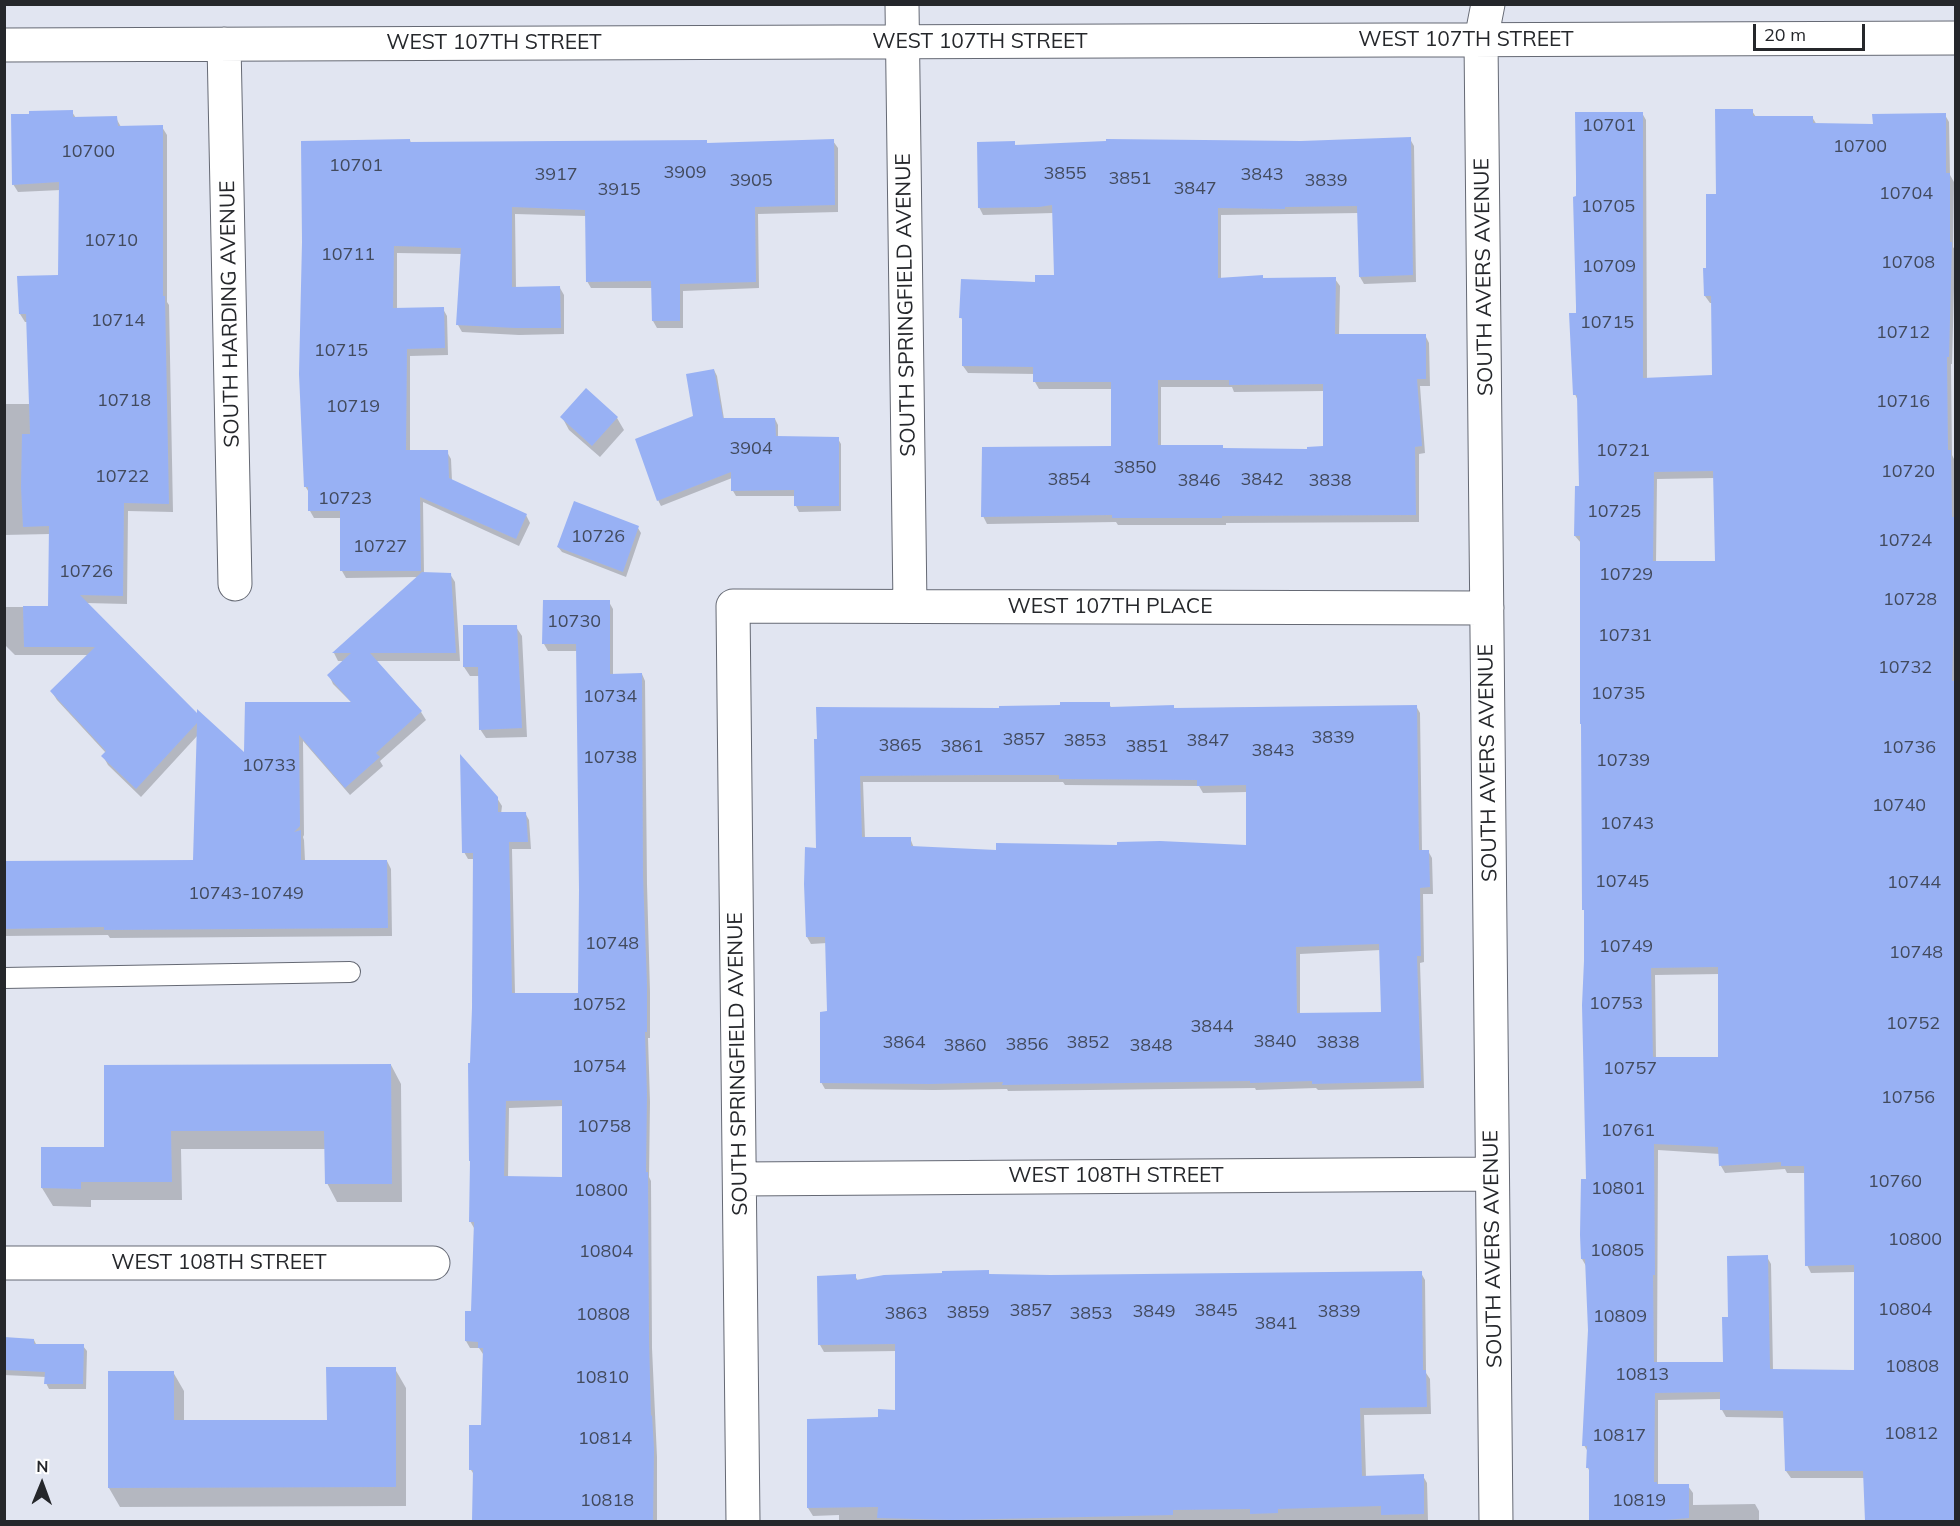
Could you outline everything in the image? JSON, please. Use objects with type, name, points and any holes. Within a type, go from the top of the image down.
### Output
[{"type":"street","name":"SOUTH SPRINGFIELD AVENUE","points":[[902,4],[910,606]]},
{"type":"street","name":"SOUTH AVERS AVENUE","points":[[1488,4],[1481,40],[1496,1521]]},
{"type":"street","name":"WEST 107TH STREET","points":[[4,45],[1956,38]]},
{"type":"street","name":"SOUTH HARDING AVENUE","points":[[224,44],[236,584]]},
{"type":"street","name":"SOUTH SPRINGFIELD AVENUE","points":[[733,606],[743,1521]]},
{"type":"street","name":"WEST 107TH PLACE","points":[[733,606],[1487,608]]},
{"type":"street","name":"WEST 108TH STREET","points":[[740,1179],[1492,1174]]},
{"type":"street","name":"WEST 108TH STREET","points":[[4,1263],[433,1263]]},
{"type":"lane","points":[[4,978],[350,972]]},
{"type":"building","points":[[1715,109],[1753,109],[1753,116],[1813,116],[1813,123],[1873,124],[1872,114],[1946,113],[1946,173],[1950,173],[1950,242],[1952,242],[1949,357],[1947,357],[1948,450],[1951,450],[1952,517],[1955,517],[1952,681],[1955,681],[1956,722],[1956,1521],[1865,1521],[1863,1471],[1785,1471],[1783,1411],[1720,1410],[1720,1392],[1655,1393],[1654,1482],[1657,1484],[1689,1484],[1689,1518],[1654,1521],[1589,1521],[1587,1446],[1582,1446],[1588,1330],[1585,1259],[1581,1259],[1580,1235],[1581,1179],[1586,1179],[1582,1005],[1584,910],[1582,910],[1580,724],[1580,536],[1574,536],[1575,486],[1579,486],[1577,395],[1573,395],[1569,313],[1576,313],[1573,197],[1576,196],[1575,112],[1643,112],[1643,378],[1712,375],[1711,296],[1704,296],[1703,268],[1706,268],[1706,194],[1716,194]],"holes":[[[1713,471],[1715,561],[1653,561],[1654,472]],[[1718,967],[1718,1057],[1653,1057],[1651,968]],[[1654,1144],[1718,1147],[1719,1166],[1781,1162],[1781,1166],[1804,1166],[1805,1266],[1854,1265],[1854,1370],[1770,1369],[1768,1255],[1727,1256],[1728,1317],[1722,1317],[1723,1362],[1654,1362],[1653,1275],[1655,1275]]]},
{"type":"building","points":[[73,110],[73,117],[117,116],[118,126],[163,125],[163,296],[165,296],[169,504],[124,503],[123,596],[80,595],[197,713],[197,709],[244,752],[245,702],[351,702],[327,675],[351,653],[332,653],[422,572],[451,573],[456,653],[370,653],[422,711],[376,753],[380,757],[345,788],[299,735],[300,826],[294,832],[301,830],[301,860],[387,860],[388,928],[4,929],[4,861],[193,860],[197,723],[136,789],[101,756],[106,751],[50,691],[95,647],[24,647],[23,606],[48,606],[49,526],[23,527],[22,434],[30,434],[26,314],[19,314],[17,276],[58,275],[59,182],[12,185],[11,114],[29,114],[29,111]]},
{"type":"building","points":[[1411,137],[1413,275],[1359,277],[1357,206],[1285,207],[1285,209],[1218,208],[1218,278],[1263,275],[1263,278],[1336,277],[1335,334],[1426,334],[1426,379],[1417,379],[1422,446],[1415,447],[1416,515],[1222,516],[1222,518],[1112,518],[1112,515],[981,517],[982,447],[1111,446],[1111,382],[1033,382],[1033,367],[962,366],[962,318],[959,318],[961,279],[1035,282],[1035,275],[1054,275],[1052,205],[978,208],[977,142],[1015,141],[1015,145],[1106,141],[1106,139],[1301,141]],"holes":[[[1158,380],[1229,380],[1229,385],[1323,384],[1323,446],[1307,447],[1307,449],[1158,445]]]},
{"type":"building","points":[[410,139],[410,142],[707,140],[707,143],[834,139],[835,205],[755,207],[756,282],[680,284],[680,321],[652,321],[651,281],[586,282],[585,210],[512,207],[512,287],[560,286],[561,328],[456,325],[461,248],[394,246],[393,308],[444,307],[445,348],[407,349],[406,450],[448,450],[449,478],[527,514],[516,539],[420,497],[421,571],[340,571],[340,511],[308,511],[308,487],[304,487],[299,374],[302,242],[301,141]]},
{"type":"building","points":[[714,369],[723,418],[775,418],[776,436],[839,437],[839,506],[794,506],[794,490],[731,491],[731,472],[657,501],[635,439],[693,416],[686,374]]},
{"type":"building","points":[[586,388],[618,417],[592,446],[560,417]]},
{"type":"building","points":[[574,501],[639,526],[623,572],[557,547]]},
{"type":"building","points":[[543,600],[610,600],[610,674],[642,673],[643,876],[647,984],[646,1172],[648,1172],[651,1416],[654,1449],[653,1521],[472,1521],[473,1470],[469,1470],[469,1425],[481,1425],[483,1348],[478,1348],[478,1342],[465,1341],[465,1311],[471,1311],[474,1222],[469,1222],[468,1063],[470,1063],[472,1008],[473,853],[462,853],[460,754],[498,797],[498,812],[526,812],[528,842],[509,842],[512,993],[578,993],[576,644],[542,644]],"holes":[[[562,1100],[562,1177],[504,1176],[506,1101]]]},
{"type":"building","points":[[463,625],[517,625],[522,728],[479,730],[478,667],[463,667]]},
{"type":"building","points":[[1060,702],[1110,702],[1110,707],[1174,705],[1174,708],[1417,705],[1419,850],[1429,850],[1430,887],[1420,888],[1421,956],[1417,956],[1421,1081],[1312,1084],[1312,1081],[1002,1085],[1003,1082],[820,1083],[820,1012],[827,1011],[825,937],[806,937],[804,884],[805,847],[816,848],[814,739],[817,739],[816,707],[999,708],[999,706],[1060,705]],"holes":[[[1059,775],[1059,779],[1197,780],[1197,786],[1246,785],[1246,845],[1160,841],[1117,842],[1117,845],[996,843],[996,850],[911,846],[911,837],[862,837],[860,776]],[[1379,944],[1381,1012],[1297,1013],[1296,947]]]},
{"type":"building","points":[[391,1064],[392,1184],[325,1184],[324,1131],[171,1131],[172,1182],[81,1182],[81,1189],[41,1188],[41,1147],[104,1147],[104,1065]]},
{"type":"building","points":[[989,1270],[989,1274],[1051,1275],[1422,1271],[1423,1370],[1426,1370],[1427,1407],[1360,1408],[1362,1476],[1424,1474],[1424,1514],[1381,1515],[1381,1506],[1278,1509],[1278,1513],[1250,1514],[1250,1509],[1173,1510],[1173,1515],[953,1520],[877,1518],[878,1507],[807,1508],[807,1419],[878,1417],[878,1409],[895,1410],[895,1344],[818,1345],[817,1276],[856,1274],[856,1280],[884,1275]]},
{"type":"building","points":[[4,1337],[34,1339],[34,1344],[84,1344],[83,1384],[44,1384],[45,1372],[4,1370]]},
{"type":"building","points":[[326,1367],[396,1367],[396,1487],[108,1488],[108,1371],[174,1371],[174,1420],[327,1420]]}]
